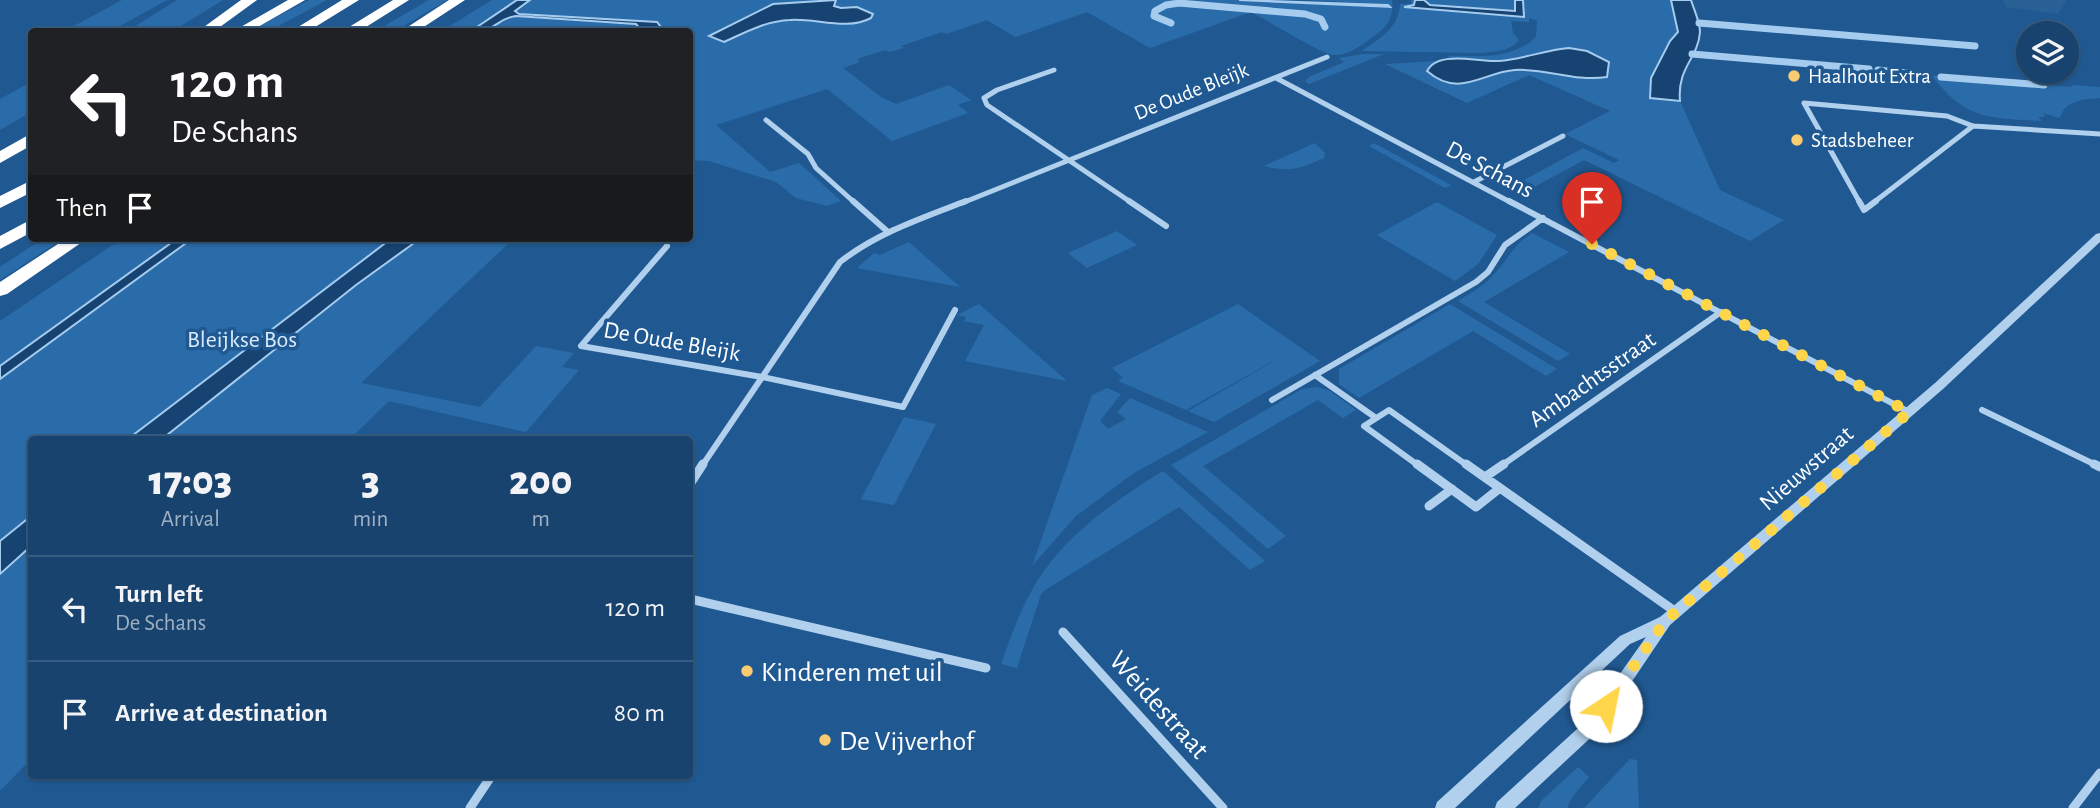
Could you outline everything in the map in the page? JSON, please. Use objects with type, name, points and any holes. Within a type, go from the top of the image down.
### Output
[{"type":"highway","points":[[209,28],[250,0]]},
{"type":"highway","points":[[246,28],[298,0]]},
{"type":"highway","points":[[303,28],[352,0]]},
{"type":"highway","points":[[354,28],[402,0]]},
{"type":"highway","points":[[412,28],[458,0]]},
{"type":"highway","points":[[0,160],[28,141]]},
{"type":"highway","points":[[0,160],[28,147]]},
{"type":"highway","points":[[0,204],[28,187]]},
{"type":"highway","points":[[0,244],[28,226]]},
{"type":"highway","points":[[0,290],[73,242]]},
{"type":"street","name":"De Oude Bleijk","points":[[693,480],[840,262],[859,247],[888,232],[1327,57]]},
{"type":"street","points":[[1054,70],[996,90],[984,98],[987,105],[1166,226]]},
{"type":"street","name":"De Schans","points":[[1276,78],[1909,412]]},
{"type":"street","points":[[1973,126],[1864,210],[1804,103],[1947,116],[1973,126],[2100,134]]},
{"type":"street","points":[[766,120],[808,154],[816,169],[888,232]]},
{"type":"street","points":[[1474,182],[1563,136]]},
{"type":"street","points":[[1272,400],[1476,282],[1488,272],[1505,245],[1543,218]]},
{"type":"street","name":"Nieuwstraat","points":[[1443,808],[1625,640],[1670,617],[1909,412],[2100,236]]},
{"type":"street","name":"De Oude Bleijk","points":[[667,246],[581,346],[762,377],[903,407],[955,310]]},
{"type":"street","name":"Ambachtsstraat","points":[[1485,477],[1721,312]]},
{"type":"street","points":[[1315,375],[1376,418]]},
{"type":"street","points":[[1501,488],[1476,507],[1364,426],[1389,410],[1501,488],[1670,617]]},
{"type":"street","points":[[1982,410],[2100,467]]},
{"type":"street","points":[[1429,506],[1452,489]]},
{"type":"street","points":[[693,600],[986,668]]},
{"type":"street","name":"Nieuwstraat","points":[[1503,808],[1594,724],[1670,617]]},
{"type":"street","name":"Weidestraat","points":[[1063,632],[1223,808]]},
{"type":"street","points":[[2073,808],[2100,773]]},
{"type":"street","points":[[470,808],[489,779]]},
{"type":"green space","points":[[122,0],[167,0],[116,28],[70,28]]},
{"type":"green space","points":[[177,0],[223,0],[178,28],[132,28]]},
{"type":"green space","points":[[309,0],[327,0],[275,28],[256,28]]},
{"type":"green space","points":[[429,0],[447,0],[400,28],[381,28]]},
{"type":"green space","points":[[492,0],[517,0],[475,28],[446,28]]},
{"type":"green space","points":[[530,0],[1239,0],[1388,8],[1388,4],[1304,0],[1392,0],[1390,19],[1382,30],[1352,51],[1334,55],[1251,12],[1150,48],[1087,12],[1015,37],[987,20],[901,46],[904,48],[890,52],[885,50],[857,59],[860,62],[843,68],[881,97],[896,104],[949,85],[971,100],[958,105],[968,113],[892,141],[827,89],[716,125],[770,172],[799,163],[841,201],[827,206],[796,198],[776,182],[709,161],[693,160],[693,28],[492,28]]},
{"type":"green space","points":[[1411,0],[1416,3],[1409,6],[1524,17],[1523,0],[1671,0],[1678,32],[1670,41],[1651,78],[1650,98],[1680,101],[1720,190],[1784,220],[1750,241],[1584,160],[1527,191],[1515,185],[1583,148],[1614,163],[1619,160],[1565,134],[1610,111],[1529,75],[1467,103],[1385,64],[1437,61],[1428,68],[1431,74],[1459,84],[1513,70],[1558,76],[1600,56],[1571,49],[1507,61],[1450,59],[1448,56],[1495,55],[1516,50],[1536,37],[1537,20],[1529,18],[1529,22],[1511,21],[1513,33],[1519,40],[1516,44],[1498,51],[1362,51],[1392,26],[1400,4],[1411,4]]},
{"type":"green space","points":[[1424,0],[1515,0],[1516,11],[1430,5]]},
{"type":"green space","points":[[1384,54],[1309,84],[1305,81],[1344,62],[1339,58]]},
{"type":"green space","points":[[1937,75],[1940,78],[2046,87],[2045,85],[2100,87],[2100,98],[2071,104],[2062,112],[2060,118],[2043,113],[2045,117],[2038,117],[2042,121],[2007,119],[1968,109],[1944,90],[1932,76]]},
{"type":"green space","points":[[28,84],[28,114],[0,130],[0,99]]},
{"type":"green space","points":[[1315,143],[1325,153],[1324,158],[1295,168],[1264,166]]},
{"type":"green space","points":[[1374,143],[1451,185],[1445,188],[1369,146]]},
{"type":"green space","points":[[1437,202],[1497,235],[1478,264],[1455,281],[1377,235]]},
{"type":"green space","points":[[1117,231],[1137,245],[1087,268],[1068,253]]},
{"type":"green space","points":[[1532,233],[1569,252],[1484,302],[1570,354],[1558,361],[1458,301],[1486,282]]},
{"type":"green space","points":[[38,242],[58,242],[0,280],[0,267]]},
{"type":"green space","points":[[117,242],[172,242],[0,366],[0,321]]},
{"type":"green space","name":"Bleijkse Bos","points":[[188,242],[510,242],[361,383],[480,407],[536,346],[574,353],[562,367],[579,370],[526,432],[389,401],[353,436],[28,436],[28,762],[0,791],[0,379]]},
{"type":"green space","points":[[909,242],[960,287],[857,268],[874,253],[880,255]]},
{"type":"green space","points":[[979,304],[1067,381],[965,361],[984,325],[964,321],[966,317],[957,315]]},
{"type":"green space","points":[[1238,304],[1320,361],[1214,422],[1188,411],[1286,354],[1186,410],[1118,381],[1123,378],[1112,368]]},
{"type":"green space","points":[[1450,304],[1557,369],[1546,376],[1473,331],[1359,398],[1339,384],[1339,369]]},
{"type":"green space","points":[[1317,387],[1330,391],[1356,410],[1343,418],[1318,400],[1203,466],[1286,536],[1268,549],[1171,465],[1302,389]]},
{"type":"green space","points":[[1107,388],[1121,394],[1100,421],[1108,429],[1126,419],[1117,412],[1130,398],[1208,432],[1134,473],[1076,516],[1032,566],[1092,395]]},
{"type":"green space","points":[[904,417],[936,424],[894,505],[861,499]]},
{"type":"green space","points":[[1163,471],[1265,561],[1250,570],[1179,507],[1045,590],[1041,594],[1017,668],[1001,664],[1027,599],[1057,554],[1107,508]]},
{"type":"green space","points":[[1630,759],[1637,760],[1639,808],[1584,808]]},
{"type":"green space","points":[[1578,767],[1589,777],[1567,808],[1538,808],[1542,800]]},
{"type":"shaded area","points":[[517,0],[530,0],[515,11],[519,14],[657,22],[662,28],[516,16],[489,28],[475,28]]},
{"type":"shaded area","points":[[836,0],[834,6],[857,7],[873,14],[871,18],[852,24],[800,20],[773,22],[724,42],[709,36],[773,4]]},
{"type":"shaded area","points":[[1239,0],[1388,5],[1390,7]]},
{"type":"shaded area","points":[[1415,0],[1424,0],[1430,5],[1515,11],[1515,0],[1523,0],[1524,17],[1404,7],[1414,5]]},
{"type":"shaded area","points":[[1671,0],[1691,0],[1700,28],[1696,49],[1684,71],[1680,101],[1650,98],[1651,78],[1670,41],[1678,32]]},
{"type":"shaded area","points":[[1569,48],[1587,51],[1609,62],[1607,77],[1583,78],[1515,70],[1460,84],[1439,79],[1427,71],[1435,63],[1446,59],[1499,61]]},
{"type":"shaded area","points":[[172,242],[188,242],[0,379],[0,366]]},
{"type":"shaded area","points":[[387,242],[415,242],[356,285],[166,436],[132,436]]},
{"type":"shaded area","points":[[28,518],[28,549],[0,574],[0,541]]},
{"type":"waterway","points":[[1171,23],[1154,16],[1155,11],[1166,5],[1179,3],[1305,14],[1321,19],[1325,27]]},
{"type":"waterway","points":[[1699,23],[1975,46]]},
{"type":"waterway","points":[[1692,54],[1869,69]]},
{"type":"waterway","points":[[1878,70],[1906,73]]},
{"type":"waterway","points":[[1941,77],[2044,85]]},
{"type":"place","name":"Haalhout Extra","points":[[1794,76]]},
{"type":"place","name":"Stadsbeheer","points":[[1797,140]]},
{"type":"place","name":"Kinderen met uil","points":[[747,671]]},
{"type":"place","name":"De Vijverhof","points":[[825,740]]},
{"type":"route","points":[[1592,244],[1909,412],[1665,621],[1606,706]]}]
